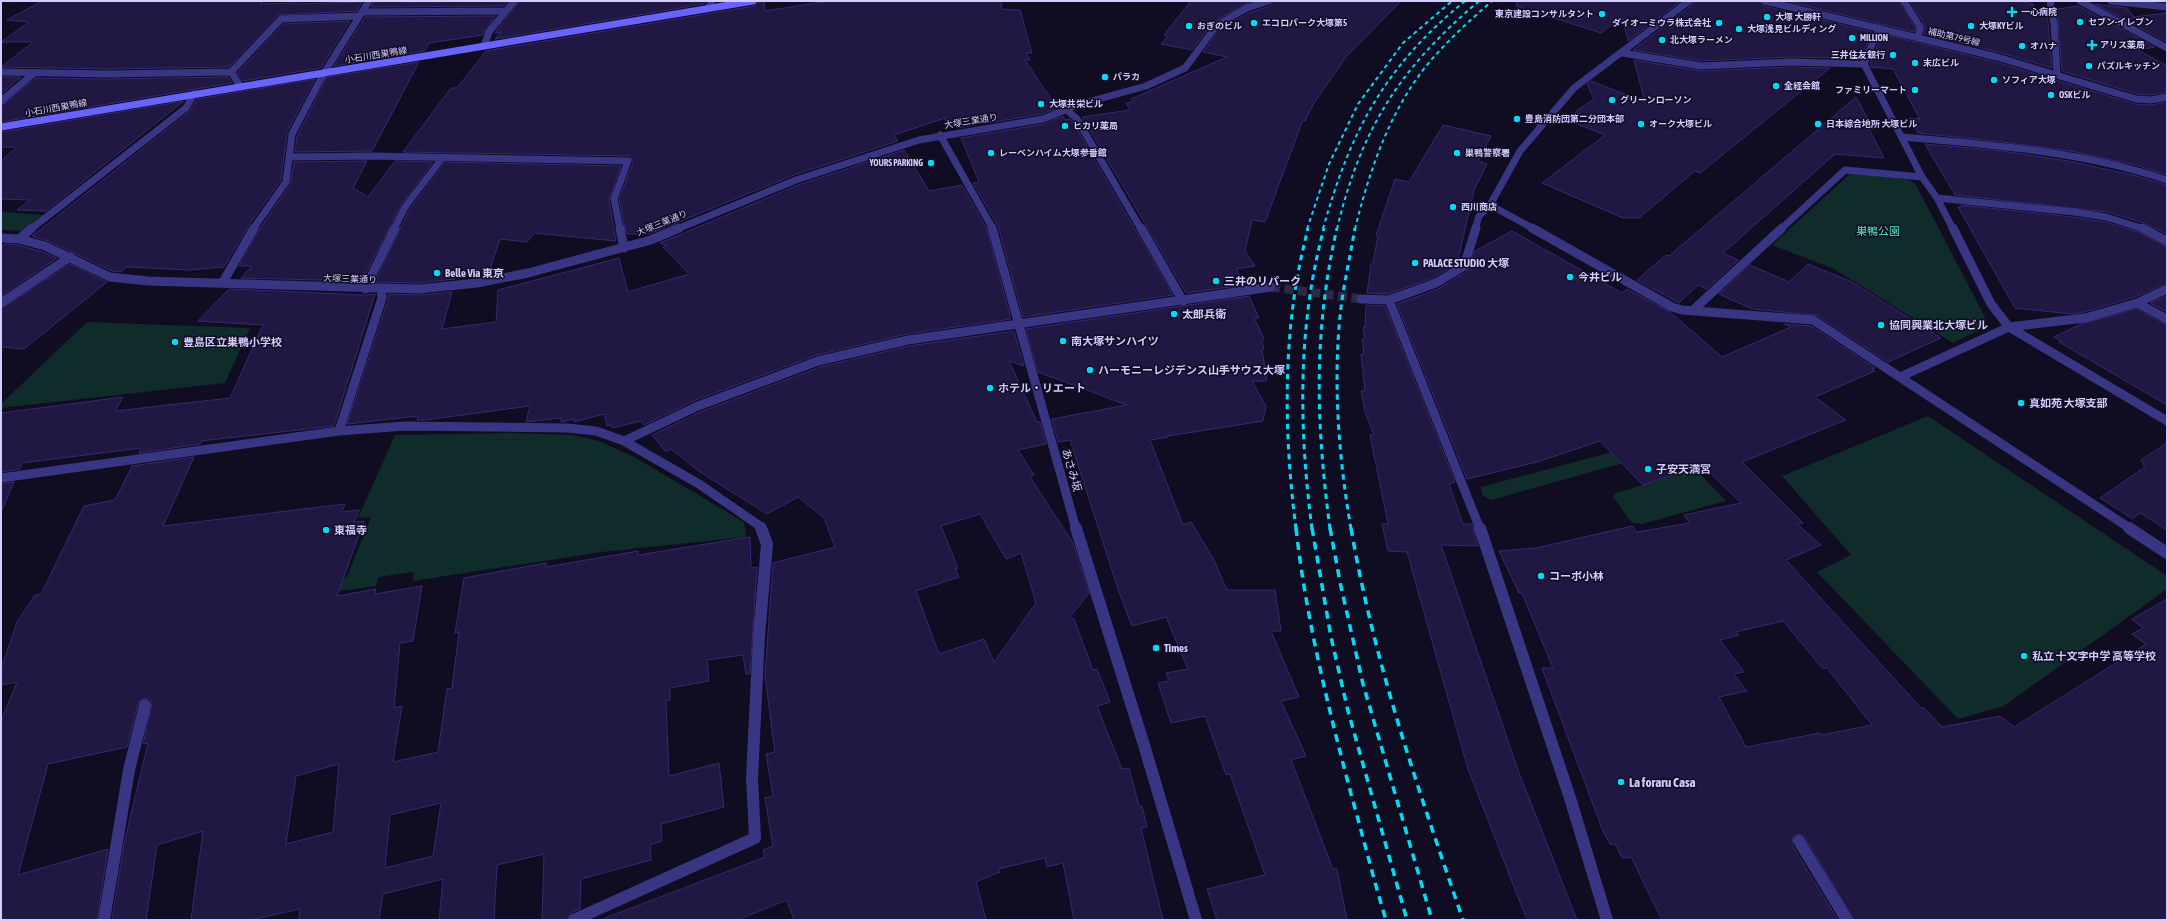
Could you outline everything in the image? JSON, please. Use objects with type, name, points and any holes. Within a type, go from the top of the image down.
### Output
[{"type":"main road","name":"小石川西巣鴨線","points":[[1,127],[753,1]]},
{"type":"street","points":[[223,282],[250,234],[286,182],[292,134],[324,73],[369,1]]},
{"type":"street","points":[[484,46],[489,32],[514,1]]},
{"type":"street","points":[[708,8],[712,1]]},
{"type":"street","name":"大塚三業通り","points":[[1,238],[19,239],[45,246],[70,257],[82,265],[110,276],[148,281],[223,282],[365,289],[419,289],[477,283],[528,274],[651,240],[732,205],[796,180],[919,140],[1043,119],[1077,105],[1146,86],[1185,68],[1195,57],[1217,25],[1247,8],[1268,1]]},
{"type":"street","points":[[1361,299],[1389,300],[1436,282],[1464,266],[1468,258],[1479,216],[1490,205],[1520,151],[1574,88],[1689,1]]},
{"type":"street","name":"補助第79号線","points":[[1765,1],[1918,37],[2057,74],[2136,99],[2167,97]]},
{"type":"street","points":[[1904,1],[1920,27],[1918,37]]},
{"type":"street","points":[[2050,1],[2054,24],[2057,74]]},
{"type":"street","points":[[2080,1],[2167,48]]},
{"type":"street","points":[[2111,1],[2167,8]]},
{"type":"street","points":[[1,72],[33,74],[232,72],[281,18],[361,14],[506,11]]},
{"type":"street","points":[[1864,64],[1879,28]]},
{"type":"street","points":[[1622,53],[1701,66],[1790,62],[1864,64]]},
{"type":"street","points":[[1864,64],[1922,177],[1936,198],[1991,304],[2009,327],[2167,421]]},
{"type":"street","points":[[232,72],[241,86]]},
{"type":"street","points":[[1,101],[33,74]]},
{"type":"street","points":[[19,239],[186,108],[194,94]]},
{"type":"street","points":[[1067,110],[1077,119],[1184,301]]},
{"type":"street","name":"あさみ坂","points":[[940,136],[993,230],[1081,546],[1144,745],[1196,920]]},
{"type":"street","points":[[1902,137],[2065,154],[2107,162],[2167,180]]},
{"type":"street","points":[[289,157],[443,157],[628,161],[614,199],[624,248]]},
{"type":"street","points":[[365,289],[405,207],[443,157]]},
{"type":"street","points":[[1692,311],[1845,170],[1922,177]]},
{"type":"street","points":[[1936,198],[2074,212],[2106,217],[2139,227],[2167,241]]},
{"type":"street","points":[[1490,205],[1672,307],[1692,311],[1813,320],[2167,553]]},
{"type":"street","points":[[1,303],[70,257]]},
{"type":"street","points":[[624,441],[698,406],[818,361],[908,340],[1184,301],[1271,287]]},
{"type":"street","points":[[339,431],[382,298],[381,289]]},
{"type":"street","points":[[1900,377],[2009,327],[2085,318],[2137,303],[2167,289]]},
{"type":"street","points":[[1389,300],[1478,522],[1570,798],[1607,920]]},
{"type":"street","points":[[2137,303],[2167,319]]},
{"type":"street","points":[[1,478],[339,431],[405,426],[567,428],[596,431],[624,441],[699,484],[760,526],[767,544],[765,584],[759,636],[752,778],[755,838],[574,920]]},
{"type":"street","points":[[104,920],[129,770],[145,705]]},
{"type":"street","points":[[1799,841],[1847,920]]},
{"type":"green space","name":"巣鴨公園","points":[[1851,173],[1905,179],[1915,183],[1985,317],[1984,328],[1953,343],[1834,269],[1772,245]]},
{"type":"green space","points":[[1,212],[43,215],[23,231],[1,230]]},
{"type":"green space","points":[[87,322],[250,328],[225,383],[1,408],[1,404]]},
{"type":"green space","points":[[1928,416],[2167,576],[2167,589],[2004,706],[1958,719],[1817,572],[1851,555],[1782,476]]},
{"type":"green space","points":[[513,433],[572,435],[599,441],[636,458],[744,522],[746,537],[602,552],[413,581],[414,572],[379,577],[376,586],[187,611],[255,589],[347,577],[371,517],[358,518],[395,435]]},
{"type":"green space","points":[[1665,438],[1726,501],[1642,524],[1632,523],[1613,497],[1616,493],[1679,474],[1659,453],[1491,500],[1482,495],[1481,487]]},
{"type":"building","points":[[42,1],[263,1],[260,4],[362,2],[357,11],[278,15],[229,67],[107,69],[1,67],[33,42],[1,42],[29,22],[7,20]]},
{"type":"building","points":[[508,1],[504,6],[371,7],[374,2]]},
{"type":"building","points":[[519,1],[706,1],[704,4],[495,39],[501,32],[495,33]]},
{"type":"building","points":[[758,1],[764,1],[765,11],[828,1],[1002,1],[1001,9],[1020,10],[1032,53],[1026,53],[1030,60],[1025,60],[1057,108],[1042,114],[957,128],[956,126],[948,127],[945,118],[894,135],[898,141],[794,175],[649,234],[627,234],[624,224],[619,199],[633,163],[630,156],[403,152],[451,88],[457,88],[486,51],[754,6]]},
{"type":"building","points":[[1191,1],[1252,1],[1214,21],[1192,50],[1161,44],[1168,36],[1164,35]]},
{"type":"building","points":[[1273,1],[1401,1],[1346,57],[1314,103],[1305,121],[1303,120],[1265,222],[1252,220],[1245,251],[1255,266],[1236,269],[1244,285],[1186,293],[1082,117],[1130,110],[1126,103],[1133,102],[1131,99],[1227,57],[1203,52],[1220,29],[1249,13],[1270,6]]},
{"type":"building","points":[[1517,1],[1681,1],[1628,41],[1622,17],[1601,33],[1516,6]]},
{"type":"building","points":[[1694,1],[1760,1],[1764,6],[1872,32],[1861,59],[1855,59],[1849,52],[1842,58],[1790,57],[1701,61],[1633,50],[1692,5]]},
{"type":"building","points":[[1786,1],[1899,1],[1915,28],[1914,32]]},
{"type":"building","points":[[1910,1],[2019,1],[2033,4],[2034,13],[2047,11],[2052,68],[1998,52],[1924,34],[1924,24]]},
{"type":"building","points":[[2095,4],[2127,8],[2134,17],[2167,13],[2167,42]]},
{"type":"building","points":[[2078,6],[2155,47],[2138,50],[2167,66],[2167,92],[2151,95],[2137,94],[2062,71],[2057,9]]},
{"type":"building","points":[[495,16],[483,35],[429,43],[425,51],[334,66],[365,17]]},
{"type":"building","points":[[350,21],[321,68],[243,81],[237,73],[283,24]]},
{"type":"building","points":[[1882,34],[1996,62],[2135,104],[2151,105],[2167,102],[2167,175],[2136,165],[2070,151],[1918,133],[1909,118],[1920,119],[1893,69],[1871,67],[1870,64]]},
{"type":"building","points":[[1634,60],[1701,71],[1790,67],[1830,68],[1700,173],[1695,171],[1639,218],[1623,218],[1542,183],[1605,135],[1565,119],[1594,99],[1587,84],[1591,81],[1645,102]]},
{"type":"building","points":[[419,62],[372,151],[295,152],[297,136],[327,77]]},
{"type":"building","points":[[1,77],[21,77],[1,94]]},
{"type":"building","points":[[228,77],[232,83],[1,122],[1,106],[36,78],[107,79]]},
{"type":"building","points":[[315,79],[287,132],[281,180],[249,225],[224,267],[190,270],[126,267],[121,272],[112,271],[48,241],[32,236],[189,112],[197,99]]},
{"type":"building","points":[[1856,97],[1873,129],[1869,129],[1884,158],[1835,154],[1723,253],[1738,260],[1707,289],[1698,285],[1679,303],[1637,280],[1666,255],[1669,256]]},
{"type":"building","points":[[184,101],[46,211],[17,210],[30,200],[1,199],[1,161],[17,147],[1,147],[1,132]]},
{"type":"building","points":[[1063,116],[1065,120],[1070,119],[1073,122],[1173,295],[1023,317],[998,226],[973,183],[979,182],[961,138],[1044,124]]},
{"type":"building","points":[[1443,125],[1491,136],[1478,161],[1487,164],[1474,190],[1458,260],[1460,259],[1459,262],[1433,278],[1388,294],[1367,293],[1371,264],[1373,263],[1378,236],[1376,235],[1395,179],[1409,182]]},
{"type":"building","points":[[1925,144],[2002,151],[2068,161],[2133,175],[2167,185],[2167,234],[2144,223],[2107,212],[1955,195]]},
{"type":"building","points":[[904,150],[929,191],[962,185],[986,227],[1011,319],[907,334],[817,355],[696,400],[644,425],[641,421],[612,428],[612,425],[607,426],[604,414],[574,422],[574,419],[561,422],[561,418],[526,422],[530,406],[425,420],[417,420],[418,416],[347,424],[388,300],[388,294],[420,295],[452,292],[442,329],[496,322],[498,290],[619,258],[628,292],[689,274],[663,247],[667,246],[660,243],[798,185]]},
{"type":"building","points":[[367,161],[353,188],[368,197],[395,161],[433,162],[401,205],[362,281],[241,278],[252,266],[239,266],[260,228],[290,185],[294,162]]},
{"type":"building","points":[[445,162],[621,166],[609,200],[616,241],[535,233],[527,242],[500,239],[489,272],[457,275],[455,279],[419,283],[375,282],[409,210]]},
{"type":"building","points":[[1961,205],[2073,217],[2105,222],[2138,232],[2167,247],[2167,283],[2135,297],[2072,314],[2015,308],[1958,207],[1962,207]]},
{"type":"building","points":[[1512,231],[1622,293],[1627,289],[1670,312],[1722,357],[1791,327],[1784,324],[1811,326],[1875,368],[1872,369],[1875,371],[1815,397],[1846,420],[1742,462],[1803,523],[1797,524],[1821,545],[1786,560],[1921,708],[1923,707],[1942,727],[2000,716],[2014,727],[2146,644],[2132,634],[2143,628],[2132,619],[2167,599],[2167,920],[1854,920],[1805,837],[1799,834],[1793,837],[1792,845],[1838,920],[1662,920],[1631,857],[1622,858],[1615,844],[1610,844],[1603,831],[1542,668],[1553,668],[1522,593],[1519,593],[1499,551],[1536,548],[1632,526],[1637,532],[1690,523],[1684,515],[1741,503],[1702,465],[1643,485],[1600,441],[1537,462],[1467,479],[1397,304],[1438,289],[1467,271],[1475,251]],"holes":[[[1783,621],[1823,669],[1827,668],[1872,725],[1822,735],[1820,733],[1746,747],[1719,697],[1747,691],[1734,674],[1744,672],[1720,640],[1739,635],[1736,632]]]},
{"type":"building","points":[[6,244],[18,245],[43,252],[57,258],[1,296],[1,247]]},
{"type":"building","points":[[70,264],[107,282],[24,349],[1,347],[1,309]]},
{"type":"building","points":[[1808,264],[1852,282],[1941,338],[1888,362],[1816,315],[1752,309],[1719,294],[1750,265],[1789,282]]},
{"type":"building","points":[[229,289],[365,295],[375,294],[334,426],[201,441],[200,444],[139,453],[141,448],[22,463],[20,469],[1,472],[1,413],[123,397],[115,411],[230,398],[263,325],[198,321]]},
{"type":"building","points":[[1249,296],[1259,318],[1254,318],[1264,339],[1262,341],[1264,349],[1262,350],[1267,381],[1252,381],[1266,406],[1263,421],[1150,440],[1183,525],[1191,522],[1214,560],[1227,590],[1275,590],[1281,631],[1271,631],[1299,697],[1281,701],[1306,756],[1291,760],[1333,869],[1337,869],[1347,920],[1217,920],[1207,889],[1265,875],[1230,774],[1226,775],[1205,716],[1171,723],[1158,683],[1169,681],[1166,673],[1188,669],[1166,617],[1132,626],[1119,592],[1070,440],[1058,442],[1052,419],[1127,405],[1038,372],[1026,329]]},
{"type":"building","points":[[2167,296],[2167,312],[2150,303]]},
{"type":"building","points":[[1366,305],[1385,306],[1455,482],[1449,484],[1463,524],[1472,524],[1478,546],[1441,545],[1518,770],[1577,920],[1527,920],[1468,769],[1407,552],[1388,551],[1382,524],[1388,524],[1370,435],[1374,435],[1365,412],[1361,391],[1365,391],[1361,354],[1364,354],[1362,339],[1365,339],[1363,327],[1365,327]]},
{"type":"building","points":[[2136,309],[2167,325],[2167,405],[2059,342],[2061,341],[2054,337],[2081,324]]},
{"type":"building","points":[[1014,331],[1024,366],[1009,361],[1037,422],[1040,422],[1046,444],[1018,450],[1034,475],[1030,477],[1073,543],[1089,593],[1070,617],[1074,619],[1093,670],[1097,669],[1110,702],[1097,706],[1122,769],[1129,768],[1139,806],[1142,806],[1147,827],[1141,828],[1163,920],[1074,920],[1063,863],[1047,867],[1045,858],[998,869],[1000,872],[976,882],[986,920],[794,920],[787,900],[737,920],[605,920],[605,918],[765,857],[763,850],[773,846],[765,798],[773,796],[766,754],[775,752],[765,676],[773,563],[835,547],[824,518],[798,497],[767,514],[700,472],[671,449],[666,452],[652,435],[700,412],[820,367],[909,346]],"holes":[[[980,514],[1006,559],[1021,553],[1036,603],[994,662],[984,639],[939,654],[916,591],[959,577],[955,569],[958,568],[941,526]]]},
{"type":"building","points":[[2167,443],[2167,530],[2140,513],[2133,519],[2100,498],[2145,467],[2141,460]]},
{"type":"building","points":[[194,457],[163,526],[345,504],[342,512],[359,510],[354,522],[364,521],[337,596],[376,589],[375,594],[422,586],[413,641],[400,643],[394,708],[402,706],[393,762],[438,752],[447,689],[452,688],[459,632],[455,633],[464,578],[546,563],[546,567],[638,551],[638,555],[750,537],[751,568],[757,567],[750,674],[746,674],[743,655],[707,660],[709,681],[670,688],[670,700],[666,701],[669,776],[719,763],[724,807],[661,824],[662,841],[650,845],[651,860],[581,879],[580,909],[571,913],[567,920],[542,920],[544,854],[497,865],[494,920],[439,920],[443,879],[383,894],[379,920],[299,920],[300,909],[251,920],[191,920],[203,831],[157,845],[146,920],[112,920],[124,844],[148,743],[143,744],[152,703],[150,699],[143,698],[138,703],[127,747],[48,764],[18,875],[108,849],[97,920],[1,920],[1,721],[17,682],[1,685],[1,669],[17,622],[35,595],[41,594],[84,506],[115,500],[132,466]],"holes":[[[339,764],[333,832],[286,844],[296,776]],[[441,803],[433,856],[385,868],[390,815]]]},
{"type":"building","points":[[14,482],[1,512],[1,484]]},
{"type":"tunnel","points":[[1271,287],[1361,299]]},
{"type":"railway","points":[[1307,229],[1329,164],[1358,104],[1403,43],[1452,1]]},
{"type":"railway","points":[[1323,229],[1345,161],[1374,103],[1392,76],[1413,50],[1437,25],[1465,1]]},
{"type":"railway","points":[[1337,229],[1358,160],[1387,102],[1427,51],[1451,26],[1479,1]]},
{"type":"railway","points":[[1355,229],[1374,164],[1391,123],[1402,102],[1434,56],[1492,1]]},
{"type":"railway","points":[[1296,529],[1288,440],[1287,380],[1291,321],[1295,291],[1308,228]]},
{"type":"railway","points":[[1312,529],[1305,454],[1303,378],[1309,303],[1315,265],[1324,228]]},
{"type":"railway","points":[[1330,529],[1322,452],[1319,378],[1324,304],[1329,267],[1337,228]]},
{"type":"railway","points":[[1351,529],[1340,450],[1337,369],[1341,305],[1355,228]]},
{"type":"railway","points":[[1296,528],[1306,596],[1326,695],[1351,794],[1386,920]]},
{"type":"railway","points":[[1312,528],[1331,637],[1348,711],[1407,920]]},
{"type":"railway","points":[[1330,528],[1340,582],[1363,684],[1432,920]]},
{"type":"railway","points":[[1351,528],[1372,628],[1385,677],[1414,775],[1463,920]]},
{"type":"place","name":"一心病院","points":[[2012,12]]},
{"type":"place","name":"東京建設コンサルタント","points":[[1602,14]]},
{"type":"place","name":"大塚 大勝軒","points":[[1767,17]]},
{"type":"place","name":"セブン-イレブン","points":[[2080,22]]},
{"type":"place","name":"エコロパーク大塚第5","points":[[1254,23]]},
{"type":"place","name":"ダイオーミウラ株式会社","points":[[1719,23]]},
{"type":"place","name":"おぎのビル","points":[[1189,26]]},
{"type":"place","name":"大塚KYビル","points":[[1971,26]]},
{"type":"place","name":"大塚浅見ビルディング","points":[[1739,29]]},
{"type":"place","name":"MILLION","points":[[1852,38]]},
{"type":"place","name":"北大塚ラーメン","points":[[1662,40]]},
{"type":"place","name":"アリス薬局","points":[[2092,45]]},
{"type":"place","name":"オハナ","points":[[2022,46]]},
{"type":"place","name":"三井住友銀行","points":[[1893,55]]},
{"type":"place","name":"末広ビル","points":[[1915,63]]},
{"type":"place","name":"パズルキッチン","points":[[2089,66]]},
{"type":"place","name":"パラカ","points":[[1105,77]]},
{"type":"place","name":"ソフィア大塚","points":[[1994,80]]},
{"type":"place","name":"全経会館","points":[[1776,86]]},
{"type":"place","name":"ファミリーマート","points":[[1915,90]]},
{"type":"place","name":"OSKビル","points":[[2051,95]]},
{"type":"place","name":"グリーンローソン","points":[[1612,100]]},
{"type":"place","name":"大塚共栄ビル","points":[[1041,104]]},
{"type":"place","name":"豊島消防団第二分団本部","points":[[1517,119]]},
{"type":"place","name":"オーク大塚ビル","points":[[1641,124]]},
{"type":"place","name":"日本綜合地所 大塚ビル","points":[[1818,124]]},
{"type":"place","name":"ヒカリ薬局","points":[[1065,126]]},
{"type":"place","name":"レーベンハイム大塚参番館","points":[[991,153]]},
{"type":"place","name":"巣鴨警察署","points":[[1457,153]]},
{"type":"place","name":"YOURS PARKING","points":[[931,163]]},
{"type":"place","name":"西川商店","points":[[1453,207]]},
{"type":"place","name":"PALACE STUDIO 大塚","points":[[1415,263]]},
{"type":"place","name":"Belle Via 東京","points":[[437,273]]},
{"type":"place","name":"今井ビル","points":[[1570,277]]},
{"type":"place","name":"三井のリパーク","points":[[1216,281]]},
{"type":"place","name":"太郎兵衛","points":[[1174,314]]},
{"type":"place","name":"協同興業北大塚ビル","points":[[1881,325]]},
{"type":"place","name":"南大塚サンハイツ","points":[[1063,341]]},
{"type":"place","name":"豊島区立巣鴨小学校","points":[[175,342]]},
{"type":"place","name":"ハーモニーレジデンス山手サウス大塚","points":[[1090,370]]},
{"type":"place","name":"ホテル・リエート","points":[[990,388]]},
{"type":"place","name":"真如苑 大塚支部","points":[[2021,403]]},
{"type":"place","name":"子安天満宮","points":[[1648,469]]},
{"type":"place","name":"東福寺","points":[[326,530]]},
{"type":"place","name":"コーポ小林","points":[[1541,576]]},
{"type":"place","name":"Times","points":[[1156,648]]},
{"type":"place","name":"私立 十文字中学 高等学校","points":[[2024,656]]},
{"type":"place","name":"La foraru Casa","points":[[1621,782]]}]
